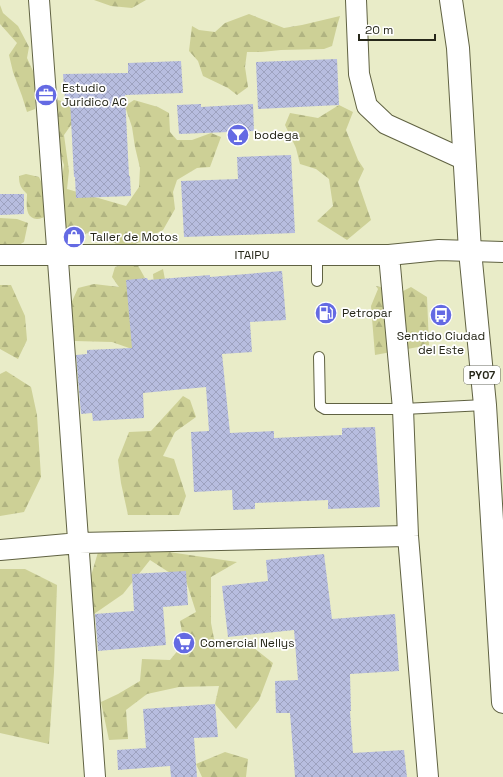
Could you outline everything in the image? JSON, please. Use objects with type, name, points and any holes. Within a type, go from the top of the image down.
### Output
[{"type":"highway","name":"PY07","points":[[451,0],[458,48],[470,251],[485,405],[503,702]]},
{"type":"street","points":[[39,0],[57,256],[80,543],[95,777]]},
{"type":"street","points":[[356,0],[359,74],[367,106],[386,124],[465,160]]},
{"type":"street","name":"ITAIPU","points":[[0,255],[389,255],[439,250],[503,252]]},
{"type":"street","points":[[389,255],[403,410],[408,536],[428,777]]},
{"type":"street","points":[[0,550],[80,543],[408,536]]},
{"type":"lane","points":[[317,255],[317,280]]},
{"type":"lane","points":[[319,356],[320,406],[325,409],[403,410],[485,405]]},
{"type":"green space","points":[[94,0],[146,0],[132,8],[111,6]]},
{"type":"green space","points":[[0,5],[3,13],[18,26],[29,47],[27,58],[33,71],[36,84],[35,109],[27,112],[13,72],[9,55],[17,43],[0,24]]},
{"type":"green space","points":[[249,14],[284,28],[340,16],[332,46],[324,49],[247,52],[245,67],[248,87],[237,95],[228,88],[203,76],[198,61],[189,51],[192,26],[199,30],[215,32],[225,23]]},
{"type":"green space","points":[[58,100],[75,105],[87,132],[71,125],[64,135],[69,171],[67,189],[126,206],[139,187],[140,168],[132,127],[125,106],[134,100],[158,107],[169,113],[170,132],[177,140],[192,140],[211,133],[221,137],[210,167],[197,168],[177,180],[173,192],[175,209],[163,230],[127,248],[112,242],[99,241],[87,233],[75,243],[64,233],[58,202],[64,165],[55,138],[54,116]]},
{"type":"green space","points":[[339,105],[353,112],[346,130],[358,160],[364,169],[358,182],[371,220],[347,240],[317,221],[333,206],[329,179],[316,169],[300,164],[296,148],[285,125],[290,113],[318,118]]},
{"type":"green space","points":[[26,174],[39,177],[44,188],[46,216],[37,219],[30,216],[28,213],[27,194],[19,182],[19,176]]},
{"type":"green space","points":[[0,218],[17,219],[28,223],[24,242],[14,248],[0,245]]},
{"type":"green space","points":[[136,262],[155,296],[153,274],[163,269],[175,332],[158,349],[129,348],[112,342],[74,341],[70,306],[78,288],[94,284],[119,287],[112,277],[115,267]]},
{"type":"green space","points":[[0,285],[11,285],[25,316],[27,340],[18,359],[0,349]]},
{"type":"green space","points":[[376,286],[401,292],[411,287],[427,297],[429,345],[375,355],[371,306],[378,289]]},
{"type":"green space","points":[[6,371],[31,387],[37,415],[41,477],[24,512],[0,516],[0,374]]},
{"type":"green space","points":[[183,396],[190,400],[196,417],[175,432],[163,456],[174,459],[186,496],[179,515],[128,515],[118,460],[129,432],[151,431]]},
{"type":"green space","points":[[101,542],[237,562],[211,577],[211,623],[216,649],[254,648],[273,663],[259,700],[236,729],[215,704],[219,686],[179,687],[147,694],[126,710],[128,739],[109,740],[101,702],[140,681],[142,659],[170,660],[184,643],[180,621],[196,612],[187,584],[150,560],[123,594],[94,614],[91,576]]},
{"type":"green space","points":[[0,569],[25,569],[57,585],[54,672],[49,744],[0,733]]},
{"type":"green space","points":[[225,752],[248,759],[246,777],[202,777],[196,764]]},
{"type":"building","points":[[337,59],[339,105],[258,109],[256,62]]},
{"type":"building","points":[[181,61],[183,93],[125,95],[131,196],[76,198],[70,100],[65,100],[63,74],[128,73],[128,63]]},
{"type":"building","points":[[201,104],[201,107],[253,104],[254,131],[179,134],[177,105]]},
{"type":"building","points":[[291,155],[295,233],[184,237],[181,181],[238,179],[237,157]]},
{"type":"building","points":[[0,194],[24,194],[24,214],[0,215]]},
{"type":"building","points":[[282,271],[286,320],[250,322],[252,352],[222,354],[230,433],[274,431],[274,438],[342,435],[342,428],[375,427],[380,507],[328,509],[328,500],[255,503],[255,509],[233,510],[232,490],[194,492],[191,432],[209,431],[206,387],[143,393],[144,418],[93,421],[92,413],[81,414],[76,355],[87,354],[87,350],[132,348],[126,280],[147,278],[148,280],[210,275],[210,277]]},
{"type":"building","points":[[324,554],[332,619],[395,614],[399,671],[350,674],[350,711],[353,753],[404,750],[407,777],[295,777],[290,713],[276,713],[275,681],[298,680],[294,630],[228,637],[222,586],[268,581],[266,560]]},
{"type":"building","points":[[186,571],[188,605],[163,607],[166,645],[98,651],[95,614],[134,611],[132,574]]},
{"type":"building","points":[[215,704],[218,737],[194,738],[197,777],[171,777],[170,766],[118,770],[117,750],[146,748],[143,709]]},
{"type":"place","name":"Estudio Juridico AC","points":[[46,95]]},
{"type":"place","name":"bodega","points":[[238,135]]},
{"type":"place","name":"Taller de Motos","points":[[74,237]]},
{"type":"place","name":"Petropar","points":[[326,313]]},
{"type":"place","name":"Sentido Ciudad del Este","points":[[441,315]]},
{"type":"place","name":"Comercial Nellys","points":[[184,643]]}]
